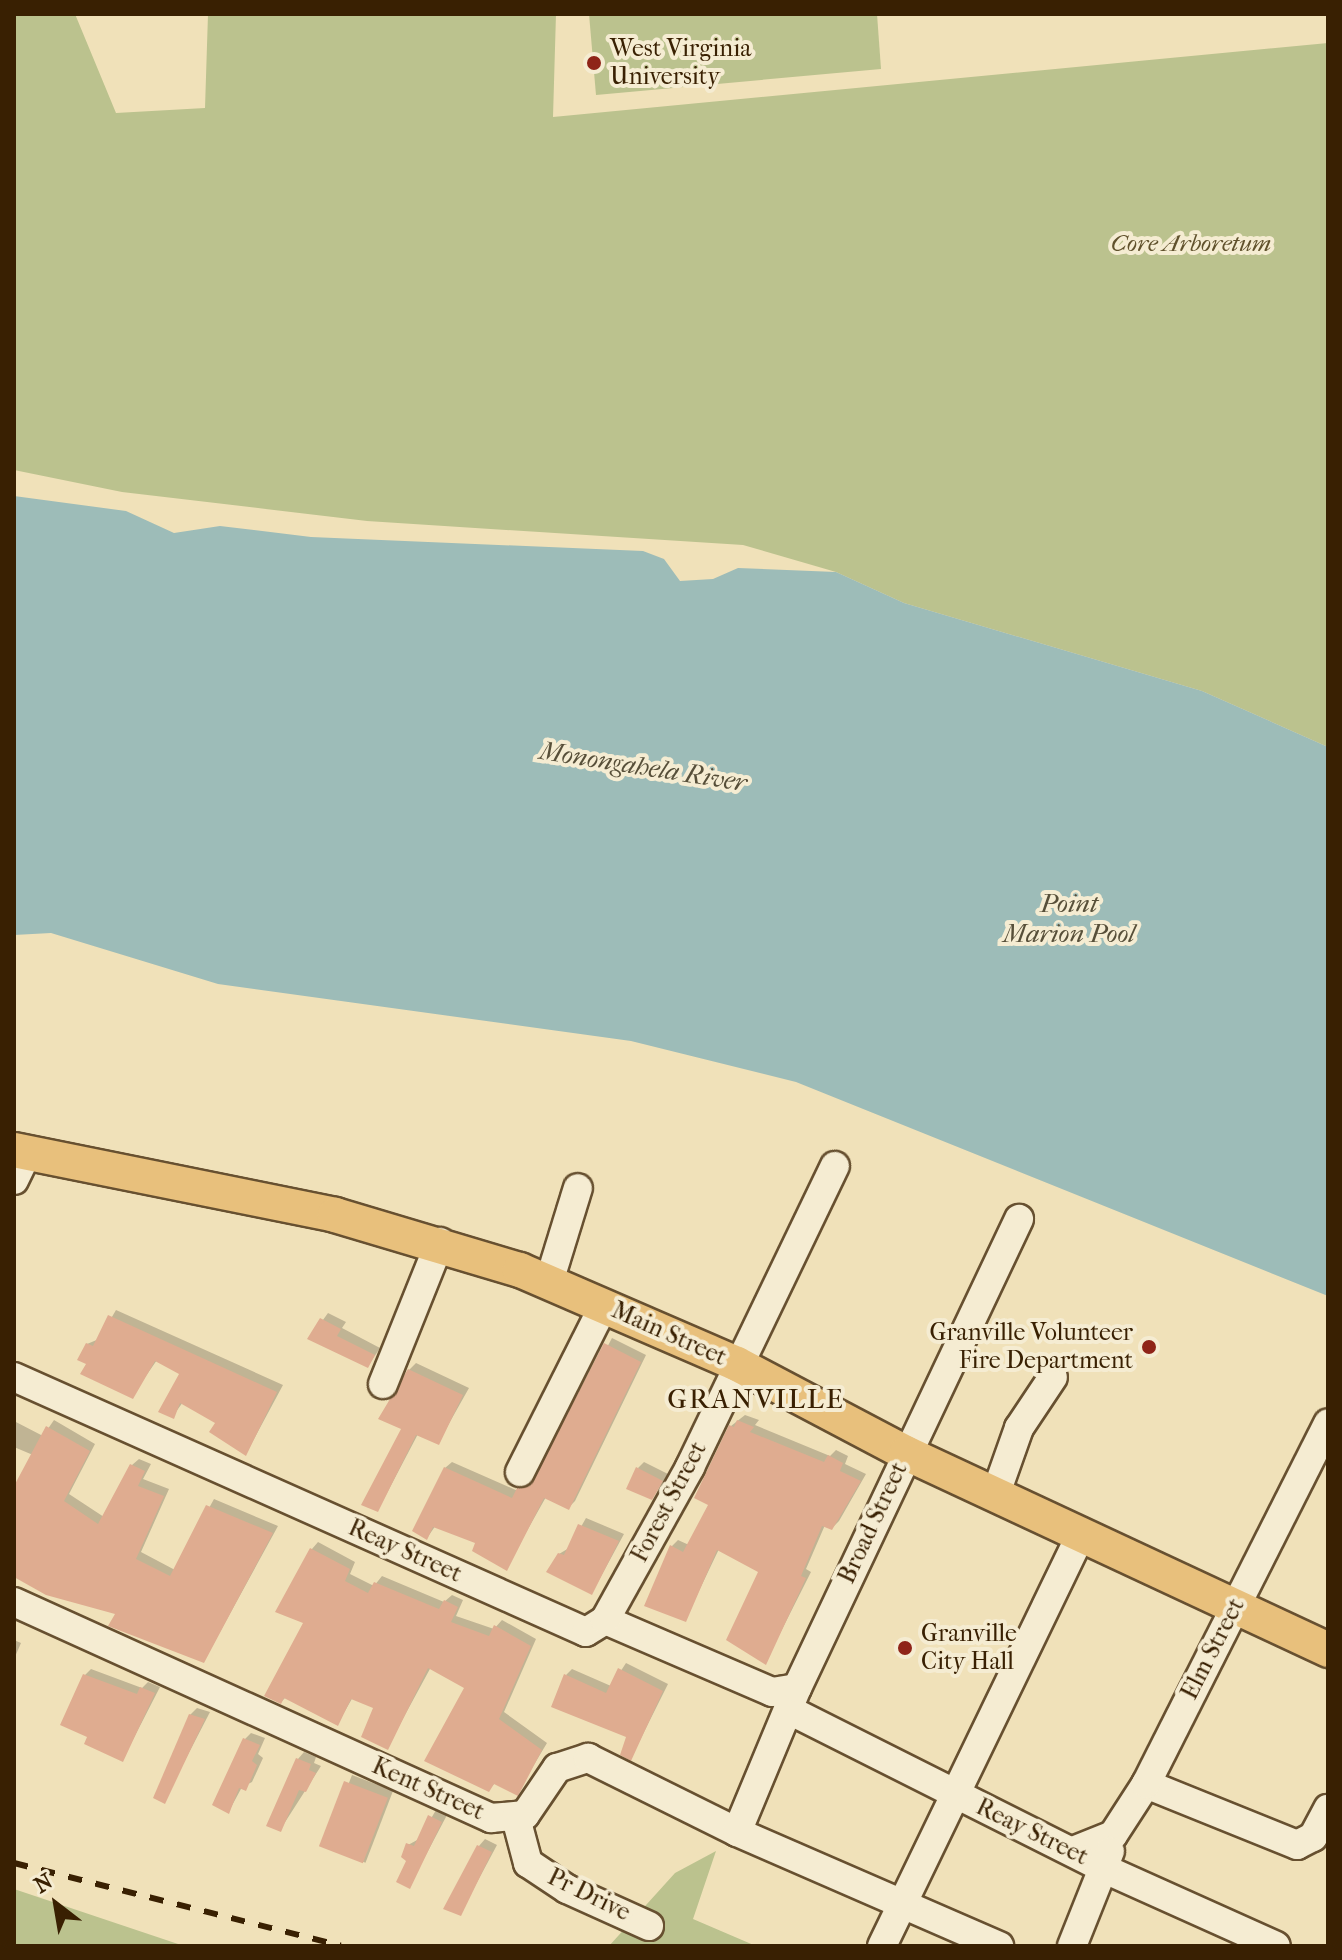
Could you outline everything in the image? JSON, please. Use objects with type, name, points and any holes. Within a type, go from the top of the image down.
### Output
[{"type":"main road","name":"Main Street","points":[[18,1161],[274,1201],[440,1242],[549,1282],[737,1364],[906,1453],[1328,1650]]},
{"type":"street","name":"Forest Street","points":[[605,1620],[690,1467],[835,1166]]},
{"type":"street","points":[[549,1282],[578,1188]]},
{"type":"street","name":"Broad Street","points":[[737,1832],[906,1453],[1019,1219]]},
{"type":"street","points":[[383,1384],[440,1242]]},
{"type":"street","points":[[520,1472],[604,1305]]},
{"type":"street","name":"Reay Street","points":[[14,1377],[586,1632],[605,1620],[794,1700],[956,1795],[1107,1870],[1276,1946]]},
{"type":"street","points":[[996,1493],[1019,1428],[1053,1377]]},
{"type":"street","name":"Elm Street","points":[[1113,1835],[1146,1784],[1328,1423]]},
{"type":"street","points":[[882,1946],[1081,1535]]},
{"type":"street","name":"Kent Street","points":[[14,1602],[491,1818],[525,1815],[557,1768],[588,1758],[737,1832],[905,1901],[999,1946]]},
{"type":"street","points":[[1146,1784],[1297,1845],[1313,1837],[1328,1809]]},
{"type":"street","name":"Pr Drive","points":[[516,1818],[528,1863],[567,1889],[649,1926]]},
{"type":"street","points":[[1073,1851],[1113,1835]]},
{"type":"street","points":[[1072,1946],[1107,1870],[1113,1835]]},
{"type":"green space","name":"Core Arboretum","points":[[14,14],[75,14],[116,113],[205,108],[208,14],[556,14],[553,117],[1328,43],[1328,747],[1202,691],[904,603],[836,572],[743,545],[367,521],[122,492],[14,470]]},
{"type":"green space","points":[[589,14],[877,14],[881,69],[596,95]]},
{"type":"green space","points":[[716,1851],[693,1919],[756,1946],[609,1946],[675,1873]]},
{"type":"green space","points":[[14,1889],[184,1946],[14,1946]]},
{"type":"water","name":"Point Marion Pool","points":[[14,496],[126,511],[174,533],[220,526],[311,537],[643,551],[664,559],[680,581],[713,579],[738,568],[836,572],[904,603],[1202,691],[1328,747],[1328,1296],[796,1082],[631,1041],[218,984],[51,933],[14,935]]},
{"type":"building","points":[[108,1315],[277,1392],[246,1456],[209,1432],[215,1423],[180,1403],[174,1419],[158,1412],[179,1374],[155,1361],[133,1399],[80,1374],[86,1364],[77,1360],[86,1343],[93,1346]]},
{"type":"building","points":[[320,1318],[341,1329],[337,1336],[375,1355],[368,1368],[307,1339]]},
{"type":"building","points":[[604,1343],[641,1362],[569,1510],[544,1498],[507,1571],[472,1551],[475,1543],[433,1527],[427,1540],[412,1531],[444,1467],[512,1498],[517,1488],[530,1486]]},
{"type":"building","points":[[408,1369],[463,1395],[439,1445],[416,1435],[378,1512],[361,1505],[401,1429],[378,1419]]},
{"type":"building","points":[[737,1420],[754,1427],[750,1432],[824,1462],[828,1455],[843,1463],[840,1471],[861,1481],[832,1530],[822,1526],[801,1576],[806,1578],[766,1665],[726,1640],[758,1572],[717,1550],[686,1622],[644,1606],[670,1545],[683,1552],[708,1505],[694,1498],[729,1425],[734,1427]]},
{"type":"building","points":[[46,1426],[90,1451],[64,1501],[98,1524],[130,1464],[145,1471],[138,1486],[164,1496],[136,1559],[170,1576],[206,1505],[273,1533],[204,1663],[108,1626],[115,1614],[46,1595],[14,1577],[14,1486]]},
{"type":"building","points":[[636,1467],[663,1481],[652,1500],[626,1489]]},
{"type":"building","points":[[578,1524],[619,1541],[592,1595],[546,1572],[558,1553],[564,1555]]},
{"type":"building","points":[[310,1548],[350,1569],[345,1581],[368,1593],[374,1582],[439,1609],[444,1600],[458,1607],[451,1622],[489,1636],[494,1625],[531,1646],[499,1719],[542,1750],[518,1796],[494,1784],[489,1792],[424,1761],[464,1688],[428,1668],[388,1750],[361,1737],[373,1708],[351,1699],[338,1726],[284,1698],[281,1704],[264,1696],[303,1623],[275,1612]]},
{"type":"building","points":[[618,1668],[663,1691],[631,1761],[620,1755],[626,1737],[551,1707],[564,1674],[606,1693]]},
{"type":"building","points":[[83,1674],[137,1694],[140,1687],[155,1693],[123,1762],[84,1744],[87,1737],[60,1725]]},
{"type":"building","points":[[189,1714],[205,1719],[165,1804],[153,1798]]},
{"type":"building","points":[[243,1738],[260,1745],[252,1761],[257,1765],[246,1791],[239,1788],[229,1814],[212,1805]]},
{"type":"building","points":[[296,1758],[311,1764],[309,1770],[316,1773],[306,1792],[299,1790],[281,1832],[266,1826]]},
{"type":"building","points":[[344,1781],[388,1798],[363,1863],[319,1846]]},
{"type":"building","points":[[428,1815],[442,1822],[410,1889],[396,1882],[406,1861],[401,1857],[406,1843],[414,1846]]},
{"type":"building","points":[[477,1845],[492,1852],[461,1916],[443,1909]]},
{"type":"railway","points":[[14,1863],[341,1946]]},
{"type":"place","name":"West Virginia University","points":[[594,63]]},
{"type":"place","name":"Granville Volunteer Fire Department","points":[[1149,1347]]},
{"type":"place","name":"Granville City Hall","points":[[905,1648]]},
{"type":"district","name":"GRANVILLE","points":[[756,1399]]},
{"type":"water label","name":"Monongahela River","points":[[643,767]]}]
